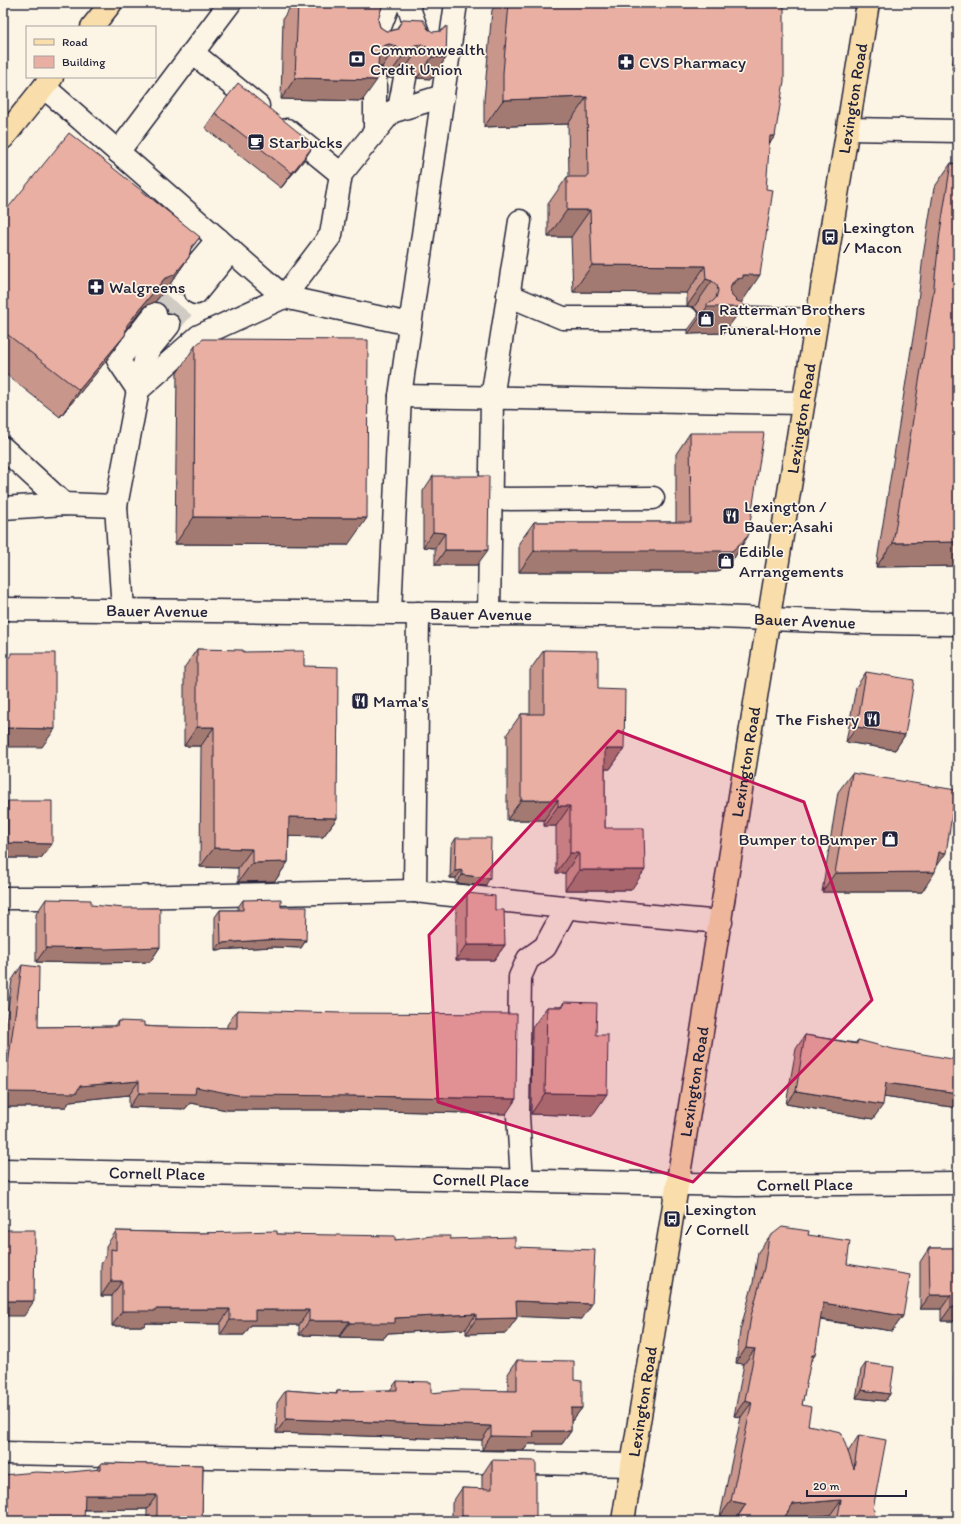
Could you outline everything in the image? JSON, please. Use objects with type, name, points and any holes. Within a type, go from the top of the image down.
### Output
[{"type":"main road","points":[[93,26],[111,3]]},
{"type":"main road","name":"Lexington Road","points":[[623,1521],[770,620],[803,403],[868,3]]},
{"type":"main road","points":[[3,138],[48,82]]},
{"type":"street","points":[[118,152],[230,3]]},
{"type":"street","points":[[389,3],[398,41]]},
{"type":"street","points":[[395,3],[398,41]]},
{"type":"street","points":[[398,41],[401,3]]},
{"type":"street","points":[[398,41],[407,3]]},
{"type":"street","points":[[390,612],[400,396],[456,3]]},
{"type":"street","points":[[193,53],[340,174]]},
{"type":"street","points":[[394,115],[397,78],[394,115]]},
{"type":"street","points":[[48,82],[118,152],[284,297],[410,324]]},
{"type":"street","points":[[138,390],[199,336],[284,297],[331,235],[340,174],[394,115],[443,96]]},
{"type":"street","points":[[848,129],[958,131]]},
{"type":"street","points":[[489,614],[492,398],[520,221]]},
{"type":"street","points":[[189,287],[224,244]]},
{"type":"street","points":[[508,295],[563,318],[687,318]]},
{"type":"street","points":[[724,317],[817,320]]},
{"type":"street","points":[[123,610],[116,506],[138,390],[147,352],[162,320]]},
{"type":"street","points":[[400,396],[803,403]]},
{"type":"street","points":[[3,448],[64,504]]},
{"type":"street","points":[[490,499],[653,498]]},
{"type":"street","points":[[3,508],[64,504],[116,506]]},
{"type":"street","name":"Bauer Avenue","points":[[3,609],[694,616],[770,620],[958,624]]},
{"type":"street","points":[[415,891],[418,613]]},
{"type":"street","points":[[3,898],[415,891],[566,908],[721,922]]},
{"type":"street","points":[[522,1180],[518,1116],[520,978],[528,959],[545,947],[566,908]]},
{"type":"street","name":"Cornell Place","points":[[3,1170],[737,1185],[958,1183]]},
{"type":"street","points":[[3,1453],[632,1465]]},
{"type":"highlighted area","points":[[618,731],[804,802],[872,1000],[693,1182],[438,1102],[429,935]]},
{"type":"building","points":[[298,3],[383,3],[378,20],[380,27],[386,31],[397,29],[403,19],[423,20],[428,29],[433,32],[441,31],[447,26],[446,58],[432,57],[428,48],[422,44],[415,45],[410,49],[407,57],[402,57],[401,51],[396,46],[389,44],[383,46],[379,51],[377,80],[295,78]]},
{"type":"building","points":[[509,3],[784,3],[784,81],[775,136],[770,136],[766,189],[773,190],[760,275],[743,275],[743,278],[737,279],[732,283],[730,289],[732,296],[737,301],[743,303],[743,307],[707,307],[707,304],[716,298],[718,291],[717,285],[706,279],[705,266],[592,265],[590,210],[567,210],[567,177],[588,177],[587,97],[503,100],[503,73]]},
{"type":"building","points":[[238,83],[314,145],[292,173],[215,113]]},
{"type":"building","name":"Walgreens","points":[[69,133],[200,237],[191,248],[189,257],[174,275],[164,279],[127,325],[125,335],[79,390],[3,331],[3,214]]},
{"type":"building","points":[[951,163],[958,164],[958,542],[893,543],[933,295],[940,232]]},
{"type":"building","points":[[203,339],[368,340],[367,518],[194,517],[195,346]]},
{"type":"building","points":[[690,433],[764,433],[748,536],[732,551],[534,551],[534,522],[691,522]]},
{"type":"building","points":[[433,476],[489,476],[488,550],[445,550],[445,533],[433,532]]},
{"type":"building","points":[[197,649],[243,650],[243,652],[304,651],[304,666],[338,667],[337,818],[289,817],[288,862],[252,863],[252,849],[214,848],[214,727],[197,727]]},
{"type":"building","points":[[544,650],[598,651],[598,689],[625,690],[624,749],[605,749],[605,828],[644,828],[645,870],[579,870],[579,853],[570,853],[570,806],[558,806],[558,800],[521,800],[521,714],[544,714]]},
{"type":"building","points":[[11,653],[55,653],[55,729],[7,728],[8,745],[3,745],[3,657],[11,657]]},
{"type":"building","points":[[866,672],[914,680],[905,735],[857,727]]},
{"type":"building","points":[[852,773],[956,790],[946,853],[939,852],[935,872],[835,873]]},
{"type":"building","points":[[8,801],[52,801],[52,844],[8,843]]},
{"type":"building","points":[[456,838],[491,838],[490,878],[462,875],[462,870],[455,871]]},
{"type":"building","points":[[467,893],[495,896],[495,910],[504,910],[505,945],[467,945]]},
{"type":"building","points":[[46,899],[91,900],[91,905],[125,908],[160,908],[160,947],[107,949],[46,948]]},
{"type":"building","points":[[281,899],[281,907],[307,907],[306,940],[279,939],[221,943],[220,910],[243,910],[243,900]]},
{"type":"building","points":[[22,965],[39,967],[38,1027],[117,1026],[118,1021],[144,1022],[144,1026],[158,1027],[237,1028],[237,1010],[341,1013],[517,1014],[516,1099],[237,1095],[196,1087],[195,1094],[139,1093],[139,1081],[80,1086],[76,1093],[4,1092]]},
{"type":"building","points":[[564,1002],[597,1003],[596,1035],[608,1035],[607,1094],[545,1093],[547,1007],[563,1007]]},
{"type":"building","points":[[805,1035],[857,1044],[858,1040],[893,1049],[958,1060],[958,1093],[886,1083],[883,1105],[796,1091]]},
{"type":"building","points":[[782,1227],[809,1231],[808,1235],[850,1241],[847,1264],[910,1275],[903,1316],[823,1303],[815,1355],[812,1355],[802,1405],[811,1407],[808,1425],[841,1432],[854,1469],[859,1435],[886,1440],[873,1509],[875,1510],[873,1521],[837,1521],[841,1500],[793,1504],[782,1521],[735,1521],[746,1504],[731,1501],[752,1402],[745,1400],[755,1349],[746,1348],[751,1316],[764,1268],[769,1237]]},
{"type":"building","points":[[3,1230],[35,1230],[34,1301],[3,1301]]},
{"type":"building","points":[[116,1231],[198,1233],[277,1231],[277,1234],[395,1236],[395,1240],[432,1236],[450,1236],[450,1239],[515,1237],[515,1247],[595,1250],[592,1304],[516,1301],[517,1318],[476,1319],[476,1314],[395,1318],[395,1323],[309,1321],[309,1310],[255,1310],[255,1320],[230,1320],[230,1309],[155,1309],[155,1311],[122,1311],[122,1281],[111,1281],[111,1249],[116,1250]]},
{"type":"building","points":[[929,1248],[958,1248],[958,1307],[951,1307],[951,1295],[930,1295]]},
{"type":"building","points":[[517,1360],[574,1361],[574,1380],[582,1381],[582,1408],[571,1408],[571,1431],[533,1431],[534,1437],[491,1436],[491,1426],[286,1419],[286,1390],[337,1394],[337,1391],[397,1390],[397,1381],[431,1382],[431,1393],[461,1390],[517,1391]]},
{"type":"building","points":[[866,1363],[894,1367],[890,1394],[862,1390]]},
{"type":"building","points":[[492,1460],[536,1461],[536,1519],[542,1519],[542,1521],[462,1521],[462,1488],[492,1489]]},
{"type":"building","points":[[101,1463],[203,1465],[202,1521],[157,1521],[157,1495],[85,1495],[84,1521],[3,1521],[3,1475],[36,1472],[61,1473],[101,1469]]},
{"type":"tunnel","points":[[155,314],[182,282]]},
{"type":"tunnel","points":[[169,325],[196,293]]},
{"type":"place","name":"Commonwealth Credit Union","points":[[357,59]]},
{"type":"place","name":"CVS Pharmacy","points":[[626,62]]},
{"type":"place","name":"Starbucks","points":[[256,142]]},
{"type":"place","name":"Lexington / Macon","points":[[830,237]]},
{"type":"place","name":"Walgreens","points":[[96,287]]},
{"type":"place","name":"Ratterman Brothers Funeral Home","points":[[706,319]]},
{"type":"place","name":"Lexington / Bauer;Asahi","points":[[731,516]]},
{"type":"place","name":"Edible Arrangements","points":[[726,561]]},
{"type":"place","name":"Mama's","points":[[360,701]]},
{"type":"place","name":"The Fishery","points":[[872,719]]},
{"type":"place","name":"Bumper to Bumper","points":[[890,839]]},
{"type":"place","name":"Lexington / Cornell","points":[[672,1219]]}]
